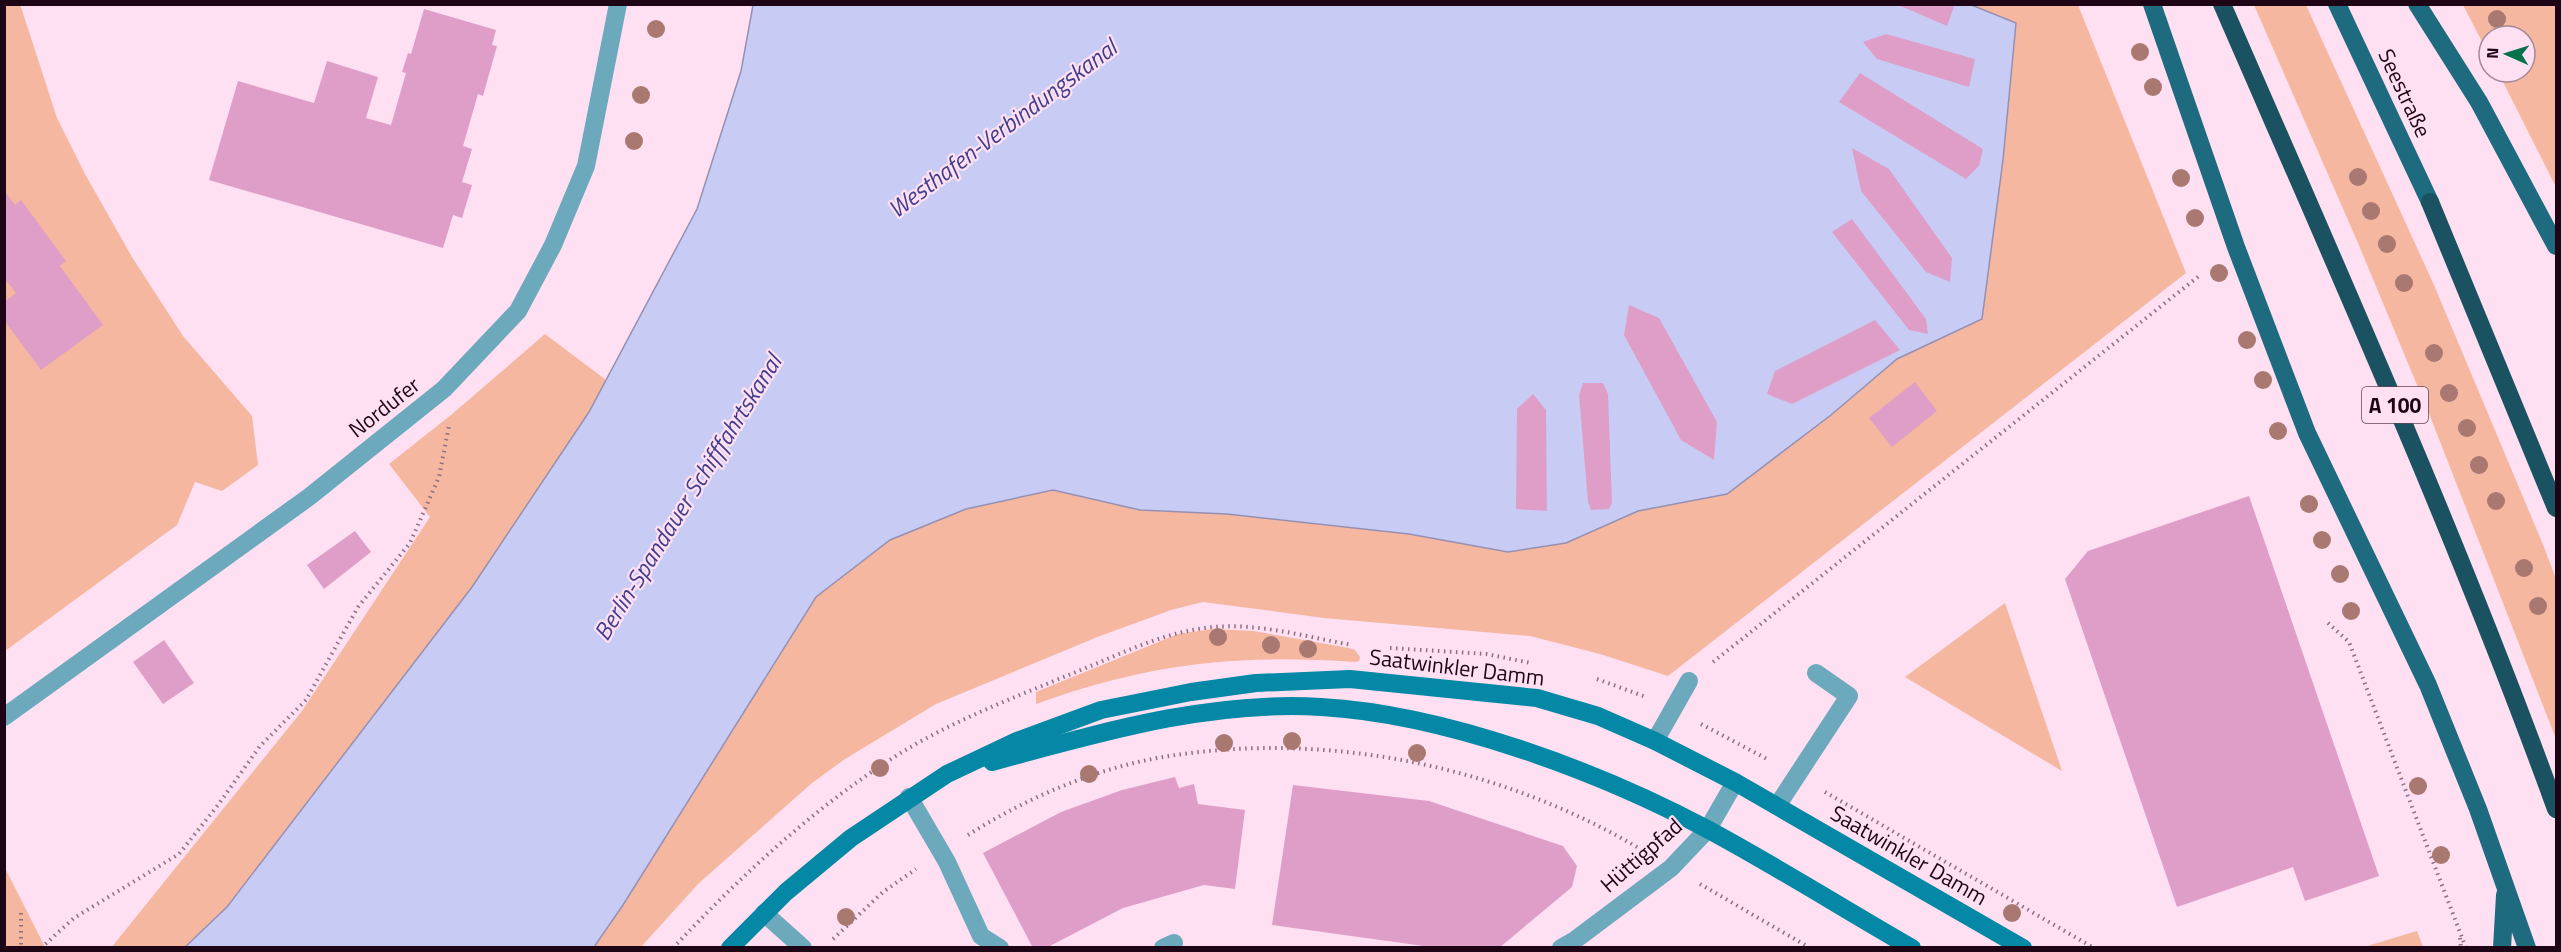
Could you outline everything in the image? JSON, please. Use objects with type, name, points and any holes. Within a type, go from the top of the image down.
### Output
[{"type":"highway","name":"A 100","points":[[2222,4],[2366,334],[2522,715],[2556,809]]},
{"type":"highway","points":[[2430,201],[2556,508]]},
{"type":"main road","points":[[2152,4],[2236,248],[2307,433],[2428,685],[2478,809],[2527,948]]},
{"type":"main road","name":"Seestraße","points":[[2337,4],[2430,201]]},
{"type":"main road","points":[[2417,4],[2479,102],[2556,246]]},
{"type":"main road","name":"Saatwinkler Damm","points":[[730,948],[815,866],[851,838],[909,797],[947,774],[1017,741],[1101,710],[1256,682],[1350,679],[1537,698],[1598,716],[1655,741],[1735,782],[2024,948]]},
{"type":"main road","name":"Saatwinkler Damm","points":[[947,774],[1108,731],[1183,715],[1254,708],[1320,706],[1400,716],[1504,744],[1625,789],[1707,830],[1912,948]]},
{"type":"main road","points":[[2502,948],[2505,884]]},
{"type":"street","name":"Nordufer","points":[[4,717],[309,496],[444,389],[518,310],[553,245],[586,166],[618,4]]},
{"type":"street","points":[[1777,806],[1849,696],[1816,673]]},
{"type":"street","points":[[1655,741],[1689,681]]},
{"type":"street","name":"Hüttigpfad","points":[[1573,946],[1671,868],[1707,830],[1735,782]]},
{"type":"street","points":[[909,797],[941,851],[981,936],[1000,948]]},
{"type":"street","points":[[764,913],[803,948]]},
{"type":"path","points":[[1689,681],[2199,276]]},
{"type":"path","points":[[41,948],[74,918],[179,854],[218,805],[260,746],[306,700],[358,607],[410,543],[439,477],[451,415],[444,389]]},
{"type":"path","points":[[2328,622],[2349,642],[2466,948]]},
{"type":"path","points":[[832,940],[884,892],[941,851],[1005,812],[1076,781],[1151,759],[1227,750],[1309,748],[1380,757],[1464,775],[1536,799],[1606,828],[1620,837]]},
{"type":"path","points":[[1837,800],[2094,948]]},
{"type":"path","points":[[21,913],[21,948]]},
{"type":"path","points":[[1764,921],[1810,948]]},
{"type":"path","points":[[2460,934],[2461,948]]},
{"type":"shaded area","points":[[20,4],[57,118],[85,174],[132,257],[183,336],[252,416],[258,465],[222,491],[195,482],[177,525],[5,651],[4,5]]},
{"type":"shaded area","points":[[1969,5],[2078,5],[2186,273],[1668,676],[1600,654],[1530,636],[1324,618],[1203,602],[1171,610],[1100,636],[936,704],[845,759],[812,783],[698,884],[641,947],[594,948],[816,597],[890,540],[966,509],[1053,490],[1140,510],[1227,514],[1409,534],[1508,552],[1566,543],[1638,511],[1727,494],[1831,415],[1897,359],[1982,319],[2003,160],[2016,23]]},
{"type":"shaded area","points":[[2254,5],[2306,5],[2434,285],[2544,547],[2556,579],[2556,739],[2432,421],[2358,243]]},
{"type":"shaded area","points":[[2463,5],[2556,5],[2556,187],[2504,84],[2537,84],[2537,24],[2477,24],[2477,32]]},
{"type":"shaded area","points":[[545,334],[606,380],[589,412],[472,587],[227,907],[184,947],[111,948],[302,711],[430,517],[389,464],[451,415]]},
{"type":"shaded area","points":[[2005,603],[2062,771],[1905,677]]},
{"type":"shaded area","points":[[1213,629],[1253,631],[1349,648],[1355,650],[1360,657],[1359,661],[1355,662],[1271,659],[1193,665],[1117,679],[1036,704],[1036,692],[1178,634]]},
{"type":"shaded area","points":[[5,868],[45,947],[5,947]]},
{"type":"shaded area","points":[[2417,931],[2423,947],[2364,947]]},
{"type":"water","points":[[1969,4],[2016,23],[2003,160],[1982,319],[1897,359],[1831,415],[1727,494],[1638,511],[1566,543],[1508,552],[1409,534],[1227,514],[1140,510],[1053,490],[966,509],[890,540],[816,597],[623,905],[594,947],[184,948],[227,907],[472,587],[589,412],[697,209],[741,71],[753,5]]},
{"type":"building","points":[[1896,4],[1955,4],[1947,26]]},
{"type":"building","points":[[424,9],[496,30],[492,45],[497,46],[483,96],[478,94],[463,146],[472,149],[462,182],[472,185],[462,218],[453,215],[443,248],[209,180],[238,81],[314,103],[327,61],[378,77],[366,118],[391,125],[406,73],[402,72],[408,53],[411,54]]},
{"type":"building","points":[[1886,34],[1975,59],[1969,87],[1877,59],[1863,42]]},
{"type":"building","points":[[1860,73],[1983,149],[1979,166],[1966,179],[1839,102]]},
{"type":"building","points":[[1852,148],[1889,169],[1952,258],[1950,282],[1926,272],[1861,191]]},
{"type":"building","points":[[4,191],[15,205],[21,200],[66,261],[60,266],[103,325],[41,370],[4,320],[4,302],[16,293],[4,278]]},
{"type":"building","points":[[1852,219],[1926,319],[1928,334],[1909,330],[1832,232]]},
{"type":"building","points":[[1629,305],[1659,318],[1717,422],[1714,460],[1681,440],[1624,335]]},
{"type":"building","points":[[1875,320],[1900,350],[1792,404],[1767,394],[1775,371]]},
{"type":"building","points":[[1915,382],[1937,411],[1892,447],[1869,418]]},
{"type":"building","points":[[1583,383],[1603,383],[1608,394],[1612,503],[1609,509],[1591,510],[1588,502],[1579,395]]},
{"type":"building","points":[[1533,394],[1546,410],[1547,511],[1516,509],[1517,409]]},
{"type":"building","points":[[2249,496],[2379,876],[2305,901],[2293,867],[2177,907],[2065,579],[2088,551]]},
{"type":"building","points":[[355,531],[371,552],[324,589],[307,565]]},
{"type":"building","points":[[164,640],[194,683],[163,704],[133,662]]},
{"type":"building","points":[[1175,777],[1179,788],[1194,784],[1198,804],[1245,810],[1235,889],[1204,885],[1123,908],[1046,948],[1033,948],[983,853],[1061,812],[1122,790]]},
{"type":"building","points":[[1293,785],[1429,801],[1563,846],[1577,866],[1572,887],[1499,948],[1438,948],[1272,925]]},
{"type":"water label","name":"Westhafen-Verbindungskanal","points":[[1002,128]]},
{"type":"water label","name":"Berlin-Spandauer Schifffahrtskanal","points":[[687,497]]}]
